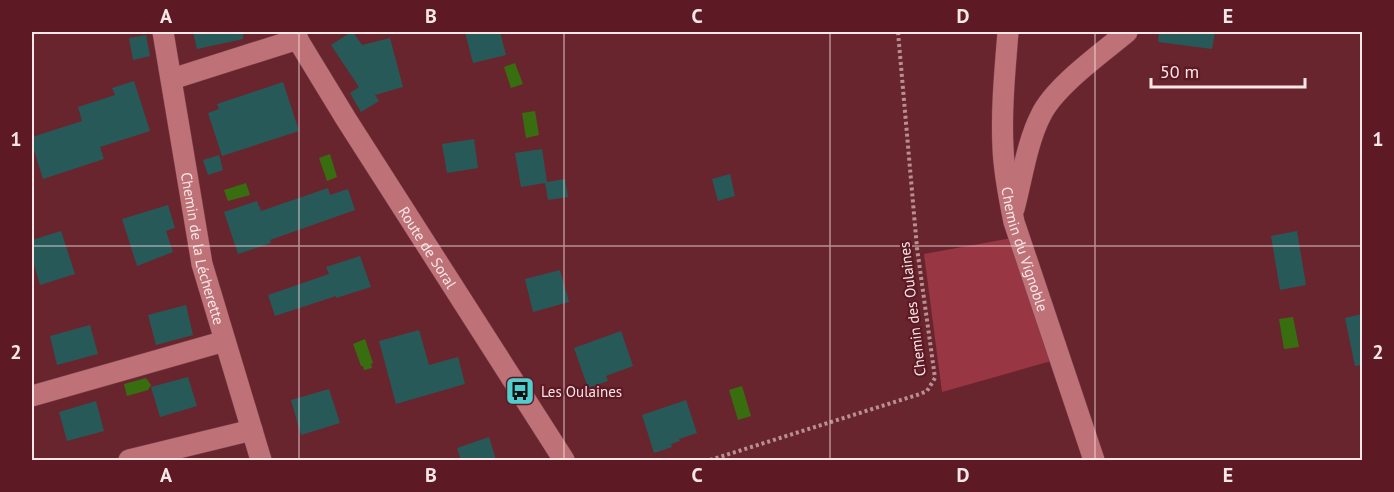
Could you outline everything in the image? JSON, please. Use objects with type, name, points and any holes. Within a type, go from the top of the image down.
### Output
[{"type":"street","name":"Chemin de la Lécherette","points":[[163,32],[202,264],[261,460]]},
{"type":"street","name":"Chemin du Vignoble","points":[[1008,32],[1003,112],[1003,148],[1008,198],[1094,460]]},
{"type":"street","points":[[1012,214],[1035,129],[1044,109],[1085,67],[1127,32]]},
{"type":"street","points":[[172,79],[295,35]]},
{"type":"street","name":"Route de Soral","points":[[295,35],[346,119],[564,460]]},
{"type":"street","points":[[32,396],[225,342]]},
{"type":"street","points":[[129,460],[252,430]]},
{"type":"path","name":"Chemin des Oulaines","points":[[710,460],[920,394],[927,391],[935,378],[917,248],[898,32]]},
{"type":"shaded area","points":[[515,63],[523,84],[511,88],[504,67]]},
{"type":"shaded area","points":[[535,111],[539,135],[526,138],[522,113]]},
{"type":"shaded area","points":[[330,154],[337,177],[327,181],[319,158]]},
{"type":"shaded area","points":[[246,183],[250,195],[228,201],[224,190]]},
{"type":"shaded area","points":[[1012,238],[1051,361],[942,392],[924,254]]},
{"type":"shaded area","points":[[1293,317],[1299,347],[1284,349],[1279,319]]},
{"type":"shaded area","points":[[365,339],[373,363],[372,368],[364,370],[353,344]]},
{"type":"shaded area","points":[[146,378],[151,385],[148,390],[127,396],[124,384]]},
{"type":"shaded area","points":[[742,386],[751,416],[738,420],[729,390]]},
{"type":"building","points":[[193,32],[243,32],[243,39],[197,49]]},
{"type":"building","points":[[351,32],[362,45],[390,38],[403,87],[375,95],[379,101],[361,112],[350,93],[359,87],[331,45]]},
{"type":"building","points":[[465,32],[500,32],[506,55],[473,63]]},
{"type":"building","points":[[1159,32],[1215,32],[1212,49],[1158,42]]},
{"type":"building","points":[[146,35],[150,56],[133,60],[129,38]]},
{"type":"building","points":[[134,81],[150,131],[100,147],[104,159],[43,179],[32,137],[82,121],[78,107],[115,95],[112,88]]},
{"type":"building","points":[[283,82],[299,131],[222,156],[208,113],[219,109],[217,104]]},
{"type":"building","points":[[474,139],[478,168],[447,173],[442,144]]},
{"type":"building","points":[[542,149],[547,182],[565,179],[568,197],[548,200],[545,183],[521,187],[515,153]]},
{"type":"building","points":[[219,155],[223,170],[208,175],[203,160]]},
{"type":"building","points":[[730,174],[735,196],[718,201],[712,179]]},
{"type":"building","points":[[328,188],[330,195],[348,189],[355,210],[270,240],[271,243],[238,254],[224,212],[257,201],[261,211]]},
{"type":"building","points":[[168,205],[175,228],[166,231],[173,252],[137,266],[122,219]]},
{"type":"building","points":[[61,231],[75,274],[40,285],[32,258],[32,240]]},
{"type":"building","points":[[1297,231],[1306,285],[1280,290],[1271,236]]},
{"type":"building","points":[[360,256],[371,287],[275,316],[268,295],[329,274],[326,267]]},
{"type":"building","points":[[560,270],[569,302],[533,312],[525,279]]},
{"type":"building","points":[[186,305],[193,335],[156,345],[148,315]]},
{"type":"building","points":[[1362,314],[1362,365],[1355,366],[1345,318]]},
{"type":"building","points":[[90,325],[98,354],[57,365],[50,336]]},
{"type":"building","points":[[419,330],[429,365],[458,357],[465,384],[396,404],[379,341]]},
{"type":"building","points":[[621,331],[633,366],[606,376],[608,381],[588,388],[574,348]]},
{"type":"building","points":[[188,377],[197,406],[160,417],[151,387]]},
{"type":"building","points":[[329,389],[340,423],[301,435],[291,400]]},
{"type":"building","points":[[686,400],[697,433],[679,439],[680,441],[671,444],[672,447],[654,453],[642,415]]},
{"type":"building","points":[[96,401],[104,431],[67,441],[59,412]]},
{"type":"building","points":[[489,437],[496,460],[461,460],[457,448]]},
{"type":"place","name":"Les Oulaines","points":[[520,391]]}]
